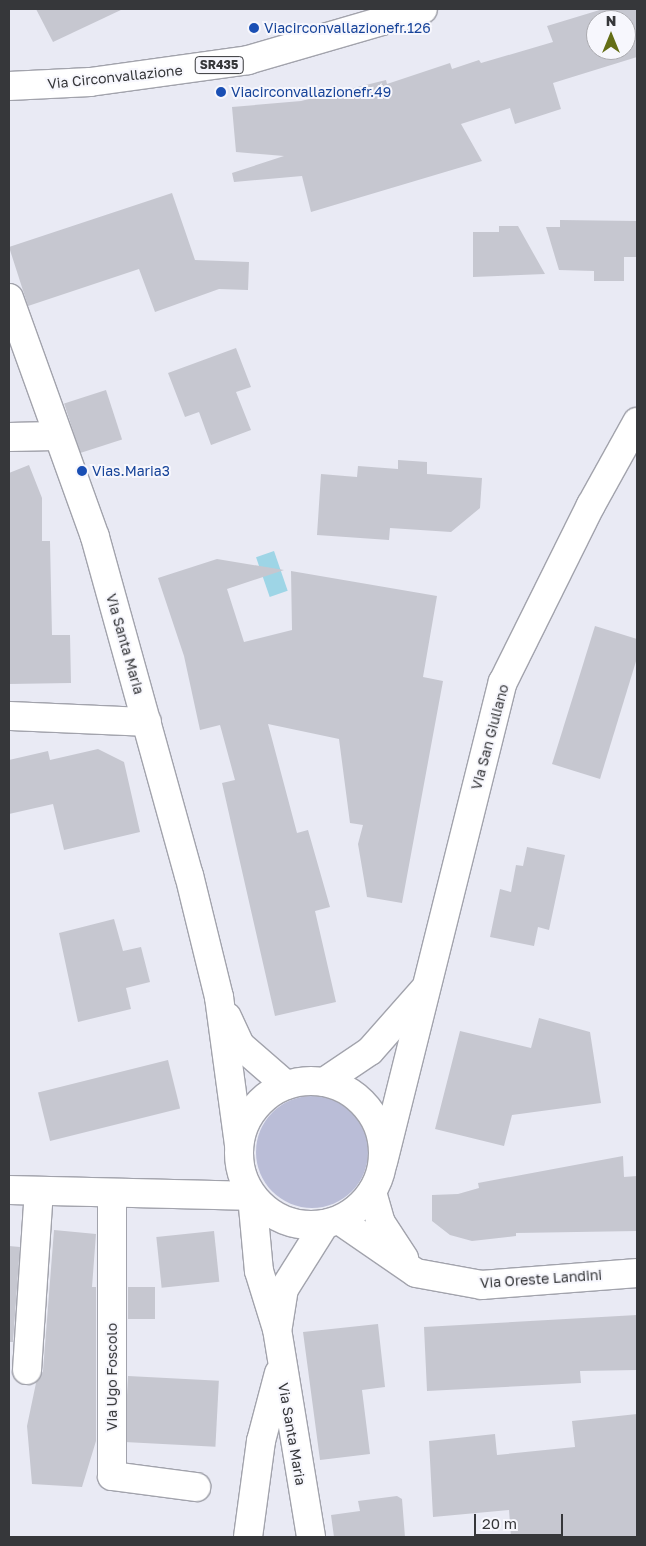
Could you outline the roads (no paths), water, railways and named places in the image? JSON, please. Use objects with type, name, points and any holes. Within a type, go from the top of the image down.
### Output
[{"type":"main road","name":"Via Circonvallazione","points":[[9,86],[90,82],[248,60],[423,9]]},
{"type":"main road","name":"Via Santa Maria","points":[[9,298],[55,436],[95,537],[147,722],[219,997]]},
{"type":"main road","name":"Via San Giuliano","points":[[383,1162],[420,1028],[425,988],[503,682],[590,505],[637,422]]},
{"type":"main road","points":[[9,437],[55,436]]},
{"type":"main road","points":[[9,716],[147,722]]},
{"type":"main road","points":[[324,1082],[376,1046],[425,988]]},
{"type":"main road","points":[[219,997],[240,1045],[286,1085]]},
{"type":"main road","points":[[219,997],[241,1172],[252,1196],[259,1271],[277,1330]]},
{"type":"main road","points":[[239,1145],[257,1105],[286,1085],[324,1082],[347,1091],[367,1106],[382,1136],[383,1162],[372,1192],[332,1222],[284,1289],[277,1330]]},
{"type":"main road","points":[[9,1190],[252,1196],[284,1221],[332,1222]]},
{"type":"main road","points":[[27,1370],[39,1191]]},
{"type":"main road","points":[[372,1192],[386,1232],[416,1273]]},
{"type":"main road","name":"Via Ugo Foscolo","points":[[112,1193],[112,1476],[196,1487]]},
{"type":"main road","name":"Via Oreste Landini","points":[[332,1222],[416,1273],[482,1285],[637,1273]]},
{"type":"main road","name":"Via Santa Maria","points":[[277,1330],[281,1364],[311,1537]]},
{"type":"main road","points":[[248,1537],[261,1441],[281,1364]]},
{"type":"place","name":"Viacirconvallazionefr.126","points":[[254,28]]},
{"type":"place","name":"Viacirconvallazionefr.49","points":[[221,92]]},
{"type":"place","name":"Vias.Maria3","points":[[82,471]]}]
